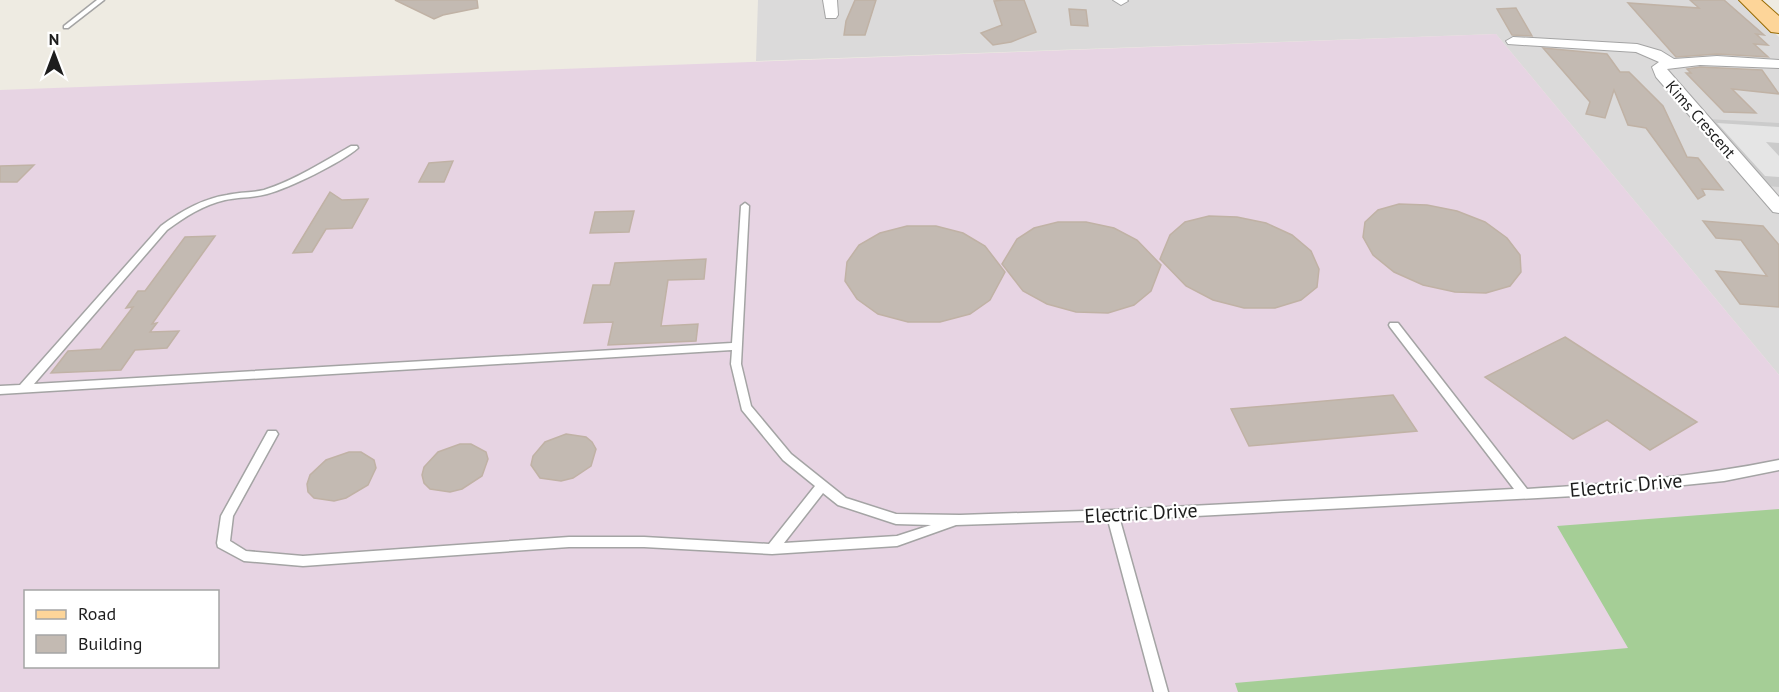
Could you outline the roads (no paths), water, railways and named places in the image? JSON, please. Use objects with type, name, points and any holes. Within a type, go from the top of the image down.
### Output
[{"type":"main road","points":[[1749,0],[1779,27]]},
{"type":"main road","points":[[1764,0],[1779,13]]},
{"type":"street","points":[[830,0],[831,15]]},
{"type":"street","points":[[1514,41],[1637,48],[1656,54],[1669,62]]},
{"type":"street","name":"Kims Crescent","points":[[1779,64],[1669,62],[1659,67],[1660,74],[1779,208]]},
{"type":"lane","points":[[66,27],[101,0]]},
{"type":"lane","points":[[23,389],[164,228],[181,215],[199,204],[232,196],[269,191],[313,172],[354,148]]},
{"type":"lane","name":"Electric Drive","points":[[745,206],[736,364],[746,407],[788,457],[842,502],[896,519],[960,520],[1113,515],[1524,494],[1724,476],[1779,465]]},
{"type":"lane","points":[[1394,325],[1524,494]]},
{"type":"lane","points":[[0,390],[737,346]]},
{"type":"lane","points":[[272,434],[227,516],[223,543],[244,556],[303,561],[568,542],[644,542],[772,549],[897,541],[960,520]]},
{"type":"lane","points":[[772,549],[822,486]]},
{"type":"lane","points":[[1113,515],[1161,692]]}]
